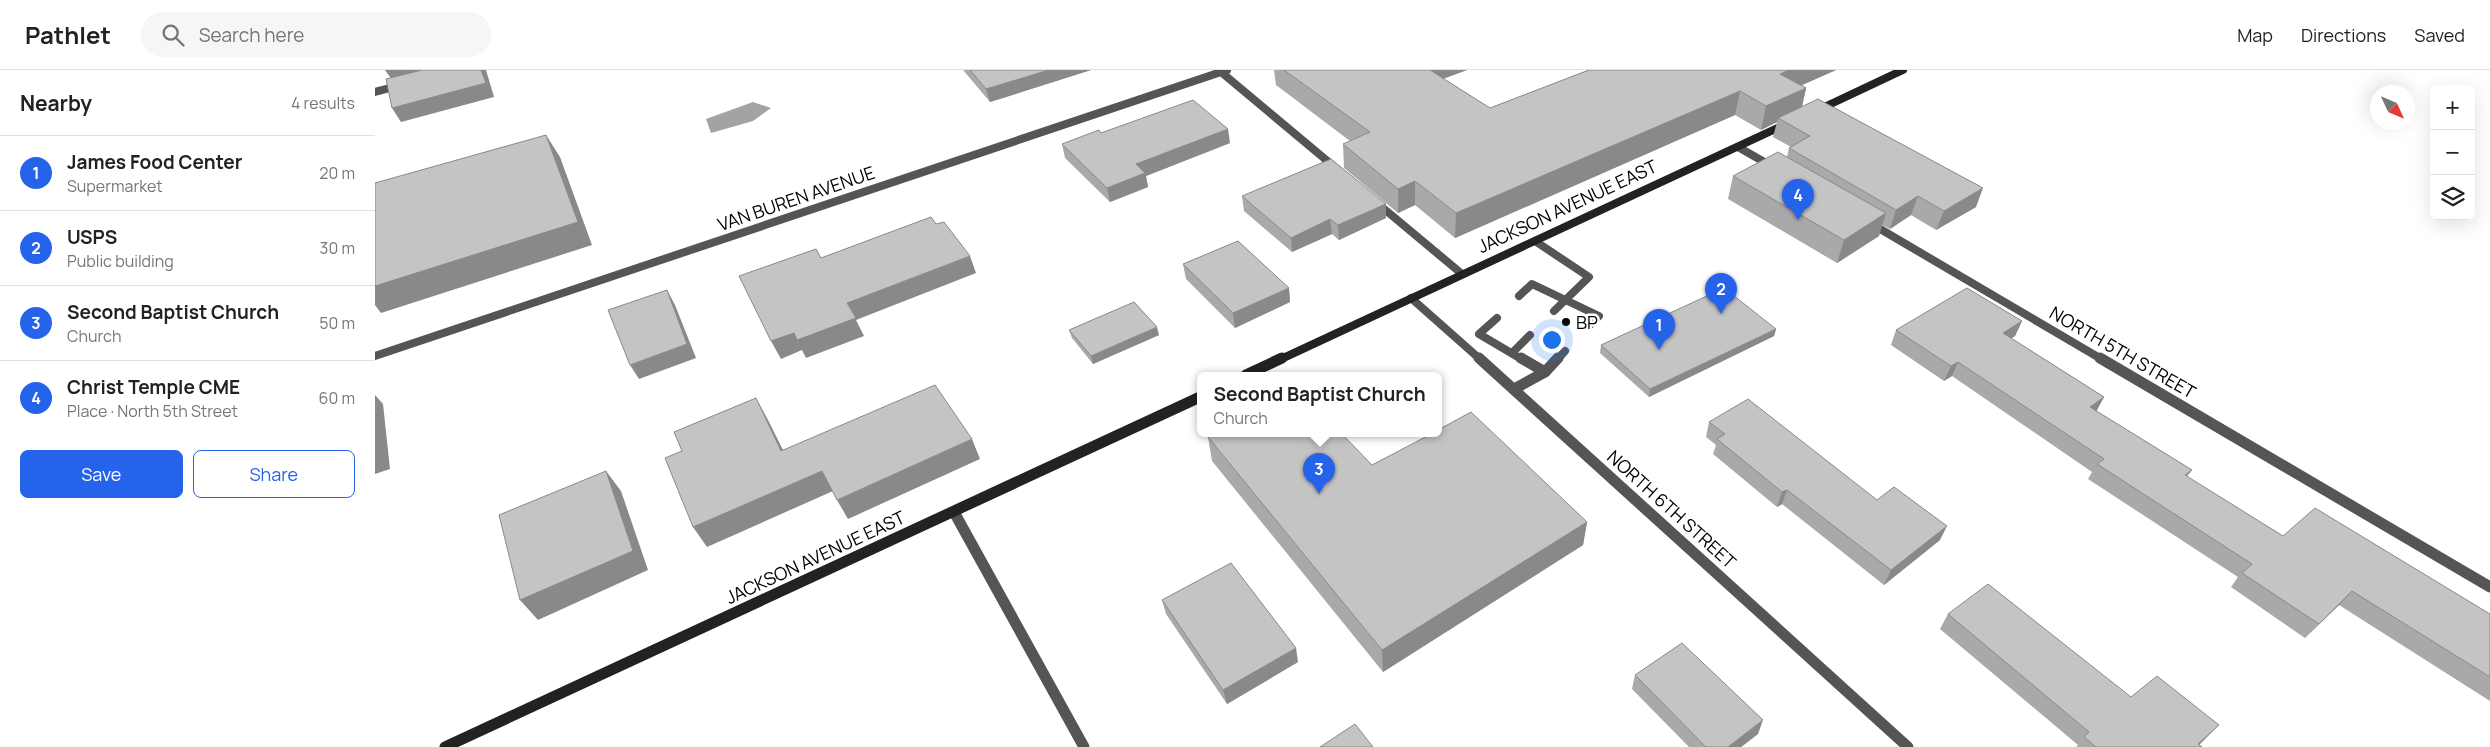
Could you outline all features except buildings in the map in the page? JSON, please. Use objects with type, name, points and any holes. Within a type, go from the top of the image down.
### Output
[{"type":"main road","name":"JACKSON AVENUE EAST","points":[[1252,372],[1903,70]]},
{"type":"main road","name":"JACKSON AVENUE EAST","points":[[445,747],[1197,398]]},
{"type":"street","points":[[1224,71],[1343,174]]},
{"type":"street","name":"VAN BUREN AVENUE","points":[[375,356],[1224,71]]},
{"type":"street","points":[[375,92],[413,82]]},
{"type":"street","points":[[1738,147],[1787,174]]},
{"type":"street","points":[[1373,200],[1462,274]]},
{"type":"street","name":"NORTH 5TH STREET","points":[[1862,218],[2490,587]]},
{"type":"street","points":[[1535,241],[1589,277],[1554,311]]},
{"type":"street","points":[[1519,296],[1532,284],[1599,316],[1589,326]]},
{"type":"street","name":"NORTH 6TH STREET","points":[[1411,298],[1514,389],[1908,747]]},
{"type":"street","points":[[1497,318],[1479,334],[1545,372]]},
{"type":"street","points":[[1512,353],[1530,335]]},
{"type":"street","points":[[1514,389],[1545,372],[1565,351]]},
{"type":"street","points":[[955,512],[1084,747]]},
{"type":"shaded area","points":[[753,102],[771,108],[753,121],[711,133],[706,119]]},
{"type":"place","name":"Christ Temple CME","points":[[1798,220]]},
{"type":"place","name":"USPS","points":[[1721,314]]},
{"type":"place","name":"BP","points":[[1566,322]]},
{"type":"place","name":"James Food Center","points":[[1659,350]]},
{"type":"place","name":"Second Baptist Church","points":[[1319,494]]}]
